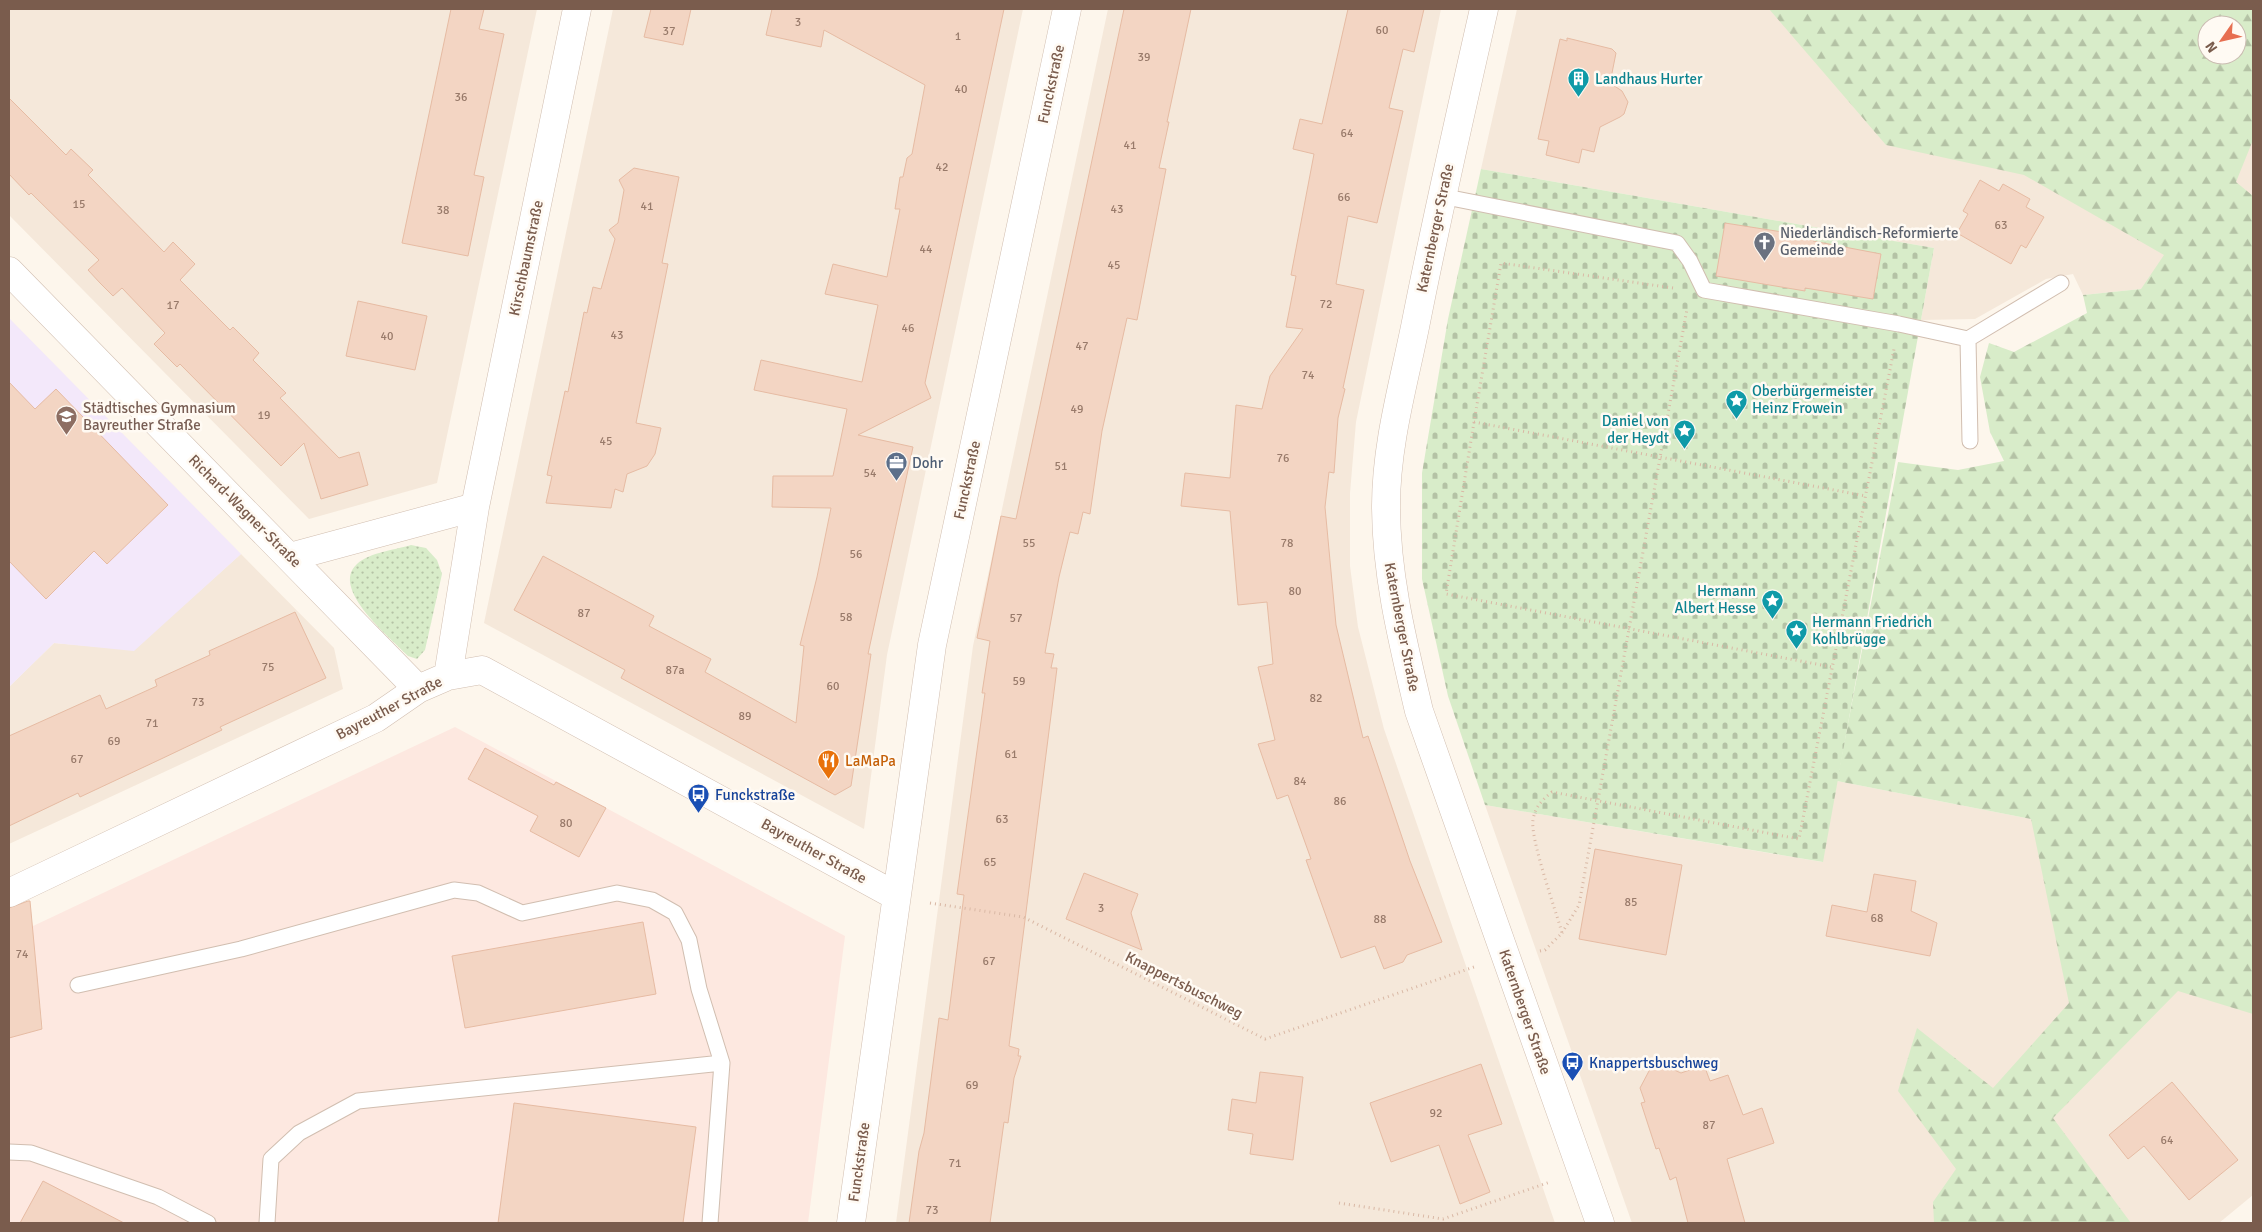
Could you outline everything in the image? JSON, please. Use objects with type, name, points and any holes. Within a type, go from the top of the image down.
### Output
[{"type":"street","name":"Kirschbaumstraße","points":[[448,676],[475,507],[577,9]]},
{"type":"street","name":"Funckstraße","points":[[851,1223],[932,645],[1067,9]]},
{"type":"street","name":"Katernberger Straße","points":[[1484,9],[1441,196],[1389,451],[1386,505],[1388,559],[1399,626],[1419,711],[1600,1223]]},
{"type":"street","name":"Richard-Wagner-Straße","points":[[9,271],[418,689]]},
{"type":"street","points":[[290,557],[475,507]]},
{"type":"street","name":"Bayreuther Straße","points":[[9,893],[376,718],[418,689],[448,676],[482,670],[896,896]]},
{"type":"lane","points":[[1441,196],[1676,243],[1690,261],[1704,290],[1898,324],[1968,339],[2061,283]]},
{"type":"lane","points":[[1968,339],[1970,441]]},
{"type":"lane","points":[[78,985],[241,949],[454,890],[478,893],[522,913],[618,893],[652,900],[675,913],[689,940],[699,989],[722,1063],[710,1223]]},
{"type":"lane","points":[[267,1223],[272,1159],[299,1132],[358,1101],[722,1063]]},
{"type":"lane","points":[[9,1152],[31,1153],[158,1197],[208,1223]]},
{"type":"path","name":"Knappertsbuschweg","points":[[967,910],[1023,917],[1265,1039],[1507,959],[1545,950],[1562,933],[1579,905],[1691,290],[1690,261]]},
{"type":"path","points":[[1691,290],[1501,263],[1446,594],[1629,627],[1832,667]]},
{"type":"path","points":[[1562,933],[1533,823],[1536,810],[1542,800],[1552,792],[1599,799],[1799,838],[1898,324]]},
{"type":"path","points":[[1474,422],[1866,496]]},
{"type":"path","points":[[1339,1203],[1443,1219],[1582,1171]]},
{"type":"path","points":[[1443,1219],[1445,1223]]},
{"type":"shaded area","points":[[9,9],[537,9],[437,483],[309,519],[9,215]]},
{"type":"shaded area","points":[[613,9],[1023,9],[887,655],[864,829],[484,623]]},
{"type":"shaded area","points":[[1108,9],[1441,9],[1356,422],[1350,493],[1350,566],[1358,627],[1384,729],[1555,1223],[896,1223],[973,646]]},
{"type":"shaded area","points":[[1517,9],[2253,9],[2253,304],[2141,289],[2083,295],[2073,274],[2046,279],[1975,319],[1921,320],[1934,248],[1481,169]]},
{"type":"shaded area","name":"Städtisches Gymnasium Bayreuther Straße","points":[[9,318],[241,554],[134,651],[54,643],[9,687]]},
{"type":"shaded area","points":[[241,554],[334,648],[343,689],[9,844],[9,687],[54,643],[134,650]]},
{"type":"shaded area","points":[[455,727],[845,936],[808,1223],[9,1223],[9,1036],[43,1029],[31,927]]},
{"type":"shaded area","points":[[1837,781],[2031,819],[2253,962],[2253,1195],[2219,1223],[1632,1223],[1485,805],[1822,862]]},
{"type":"green space","points":[[1769,9],[2253,9],[2253,140],[2236,182],[2253,196],[2253,1014],[2178,991],[2053,1118],[2131,1223],[1934,1223],[1933,1202],[1956,1169],[1898,1091],[1917,1028],[1993,1088],[2069,1003],[2031,819],[1837,781],[1898,462],[1958,470],[2004,461],[1990,432],[1980,377],[1989,343],[2014,352],[2087,313],[2083,295],[2141,289],[2164,255],[2024,175],[1886,145]]},
{"type":"green space","points":[[1481,169],[1934,248],[1823,862],[1485,805],[1448,696],[1422,579],[1422,473],[1448,319]]},
{"type":"green space","points":[[411,545],[426,548],[437,560],[442,574],[425,650],[417,659],[408,656],[366,613],[351,587],[350,574],[362,560],[376,554]]},
{"type":"building","points":[[451,9],[484,9],[479,29],[504,34],[474,175],[484,177],[468,256],[402,243]]},
{"type":"building","points":[[651,9],[691,9],[683,45],[644,37]]},
{"type":"building","points":[[772,9],[1004,9],[925,383],[931,398],[858,435],[913,447],[868,654],[871,654],[851,786],[835,795],[621,678],[625,670],[514,610],[543,556],[654,616],[649,626],[711,659],[705,672],[796,723],[804,646],[800,645],[817,577],[831,508],[772,507],[773,476],[833,476],[847,409],[754,390],[761,360],[862,382],[878,305],[825,294],[833,264],[887,277],[900,209],[895,209],[900,177],[903,177],[907,158],[912,154],[925,85],[824,30],[821,47],[766,35]]},
{"type":"building","points":[[1124,9],[1191,9],[1159,168],[1166,169],[1137,320],[1127,318],[1102,431],[1090,514],[1083,512],[1078,534],[1070,532],[1059,577],[1045,653],[1054,654],[1051,668],[1057,668],[1009,1046],[1019,1049],[1018,1056],[1021,1056],[1014,1078],[1008,1123],[1004,1122],[990,1223],[909,1223],[919,1151],[924,1133],[939,1018],[948,1020],[964,895],[957,894],[985,693],[982,693],[990,641],[977,638],[1001,516],[1016,519]]},
{"type":"building","points":[[1348,9],[1424,9],[1414,52],[1403,49],[1389,108],[1403,111],[1377,223],[1348,216],[1336,284],[1364,290],[1343,388],[1345,389],[1338,418],[1334,473],[1329,472],[1325,507],[1336,625],[1363,738],[1368,736],[1410,861],[1442,942],[1407,955],[1403,962],[1384,969],[1375,946],[1341,958],[1306,860],[1311,859],[1288,795],[1277,799],[1258,744],[1275,740],[1258,667],[1273,664],[1267,602],[1238,605],[1230,511],[1181,506],[1185,473],[1230,478],[1236,405],[1262,409],[1270,376],[1303,329],[1286,327],[1296,276],[1291,275],[1314,154],[1293,149],[1300,119],[1322,124]]},
{"type":"building","name":"Landhaus Hurter","points":[[1567,38],[1612,49],[1616,53],[1610,83],[1622,91],[1628,102],[1624,114],[1600,127],[1594,152],[1582,149],[1579,163],[1546,155],[1549,141],[1538,139],[1560,39],[1567,41]]},
{"type":"building","points":[[9,98],[66,155],[71,149],[93,170],[88,175],[164,252],[173,242],[195,264],[180,280],[230,330],[233,327],[259,353],[253,360],[286,393],[280,398],[339,458],[359,452],[368,485],[321,499],[304,443],[281,466],[180,364],[177,367],[154,344],[165,333],[122,288],[113,296],[100,283],[88,270],[99,260],[9,174]]},
{"type":"building","points":[[634,168],[679,177],[662,263],[668,264],[636,423],[661,428],[655,454],[647,466],[627,474],[623,492],[615,489],[611,508],[546,503],[552,476],[547,475],[565,391],[568,392],[584,312],[587,313],[593,287],[601,289],[615,239],[609,230],[618,223],[624,190],[619,180]]},
{"type":"building","points":[[1980,180],[1999,191],[2003,184],[2030,199],[2026,207],[2044,217],[2026,248],[2021,245],[2011,264],[1957,233],[1968,214],[1963,211]]},
{"type":"building","name":"Niederländisch-Reformierte Gemeinde","points":[[1725,223],[1814,237],[1813,241],[1881,254],[1873,299],[1805,288],[1805,291],[1716,276]]},
{"type":"building","points":[[358,301],[427,316],[415,370],[346,356]]},
{"type":"building","points":[[9,382],[35,409],[56,389],[168,505],[107,564],[94,551],[46,599],[9,561]]},
{"type":"building","points":[[295,612],[326,678],[220,727],[222,730],[80,797],[78,793],[9,826],[9,736],[100,695],[106,709],[157,686],[155,680],[210,655],[209,651]]},
{"type":"building","points":[[485,748],[554,785],[556,782],[606,808],[579,857],[530,831],[538,816],[468,779]]},
{"type":"building","points":[[1595,849],[1682,865],[1666,955],[1579,939]]},
{"type":"building","points":[[1084,873],[1138,894],[1131,913],[1142,950],[1066,919]]},
{"type":"building","points":[[1874,874],[1916,881],[1911,911],[1937,923],[1930,956],[1826,936],[1832,905],[1867,912]]},
{"type":"building","points":[[30,901],[42,1029],[9,1038],[9,908]]},
{"type":"building","points":[[643,922],[656,994],[465,1028],[452,956]]},
{"type":"building","points":[[1481,1064],[1502,1124],[1468,1135],[1490,1192],[1460,1204],[1439,1145],[1391,1162],[1370,1103]]},
{"type":"building","points":[[1663,1065],[1681,1073],[1704,1065],[1710,1081],[1728,1075],[1743,1115],[1762,1108],[1774,1143],[1727,1159],[1745,1223],[1688,1223],[1676,1177],[1670,1180],[1659,1148],[1656,1149],[1641,1103],[1645,1102],[1640,1088],[1649,1071],[1653,1067]]},
{"type":"building","points":[[1260,1072],[1303,1077],[1293,1160],[1250,1154],[1253,1134],[1228,1130],[1232,1099],[1256,1103]]},
{"type":"building","points":[[2172,1082],[2238,1160],[2189,1200],[2144,1146],[2128,1159],[2109,1135]]},
{"type":"building","points":[[514,1103],[696,1127],[683,1223],[498,1223]]},
{"type":"building","points":[[43,1181],[124,1223],[20,1223]]},
{"type":"place","name":"Landhaus Hurter","points":[[1579,98]]},
{"type":"place","name":"Niederländisch-Reformierte Gemeinde","points":[[1764,261]]},
{"type":"place","name":"Oberbürgermeister Heinz Frowein","points":[[1736,419]]},
{"type":"place","name":"Städtisches Gymnasium Bayreuther Straße","points":[[67,436]]},
{"type":"place","name":"Daniel von der Heydt","points":[[1685,449]]},
{"type":"place","name":"Dohr","points":[[896,482]]},
{"type":"place","name":"Hermann Albert Hesse","points":[[1772,619]]},
{"type":"place","name":"Hermann Friedrich Kohlbrügge","points":[[1796,650]]},
{"type":"place","name":"LaMaPa","points":[[829,780]]},
{"type":"place","name":"Funckstraße","points":[[699,814]]},
{"type":"place","name":"Knappertsbuschweg","points":[[1573,1082]]}]
